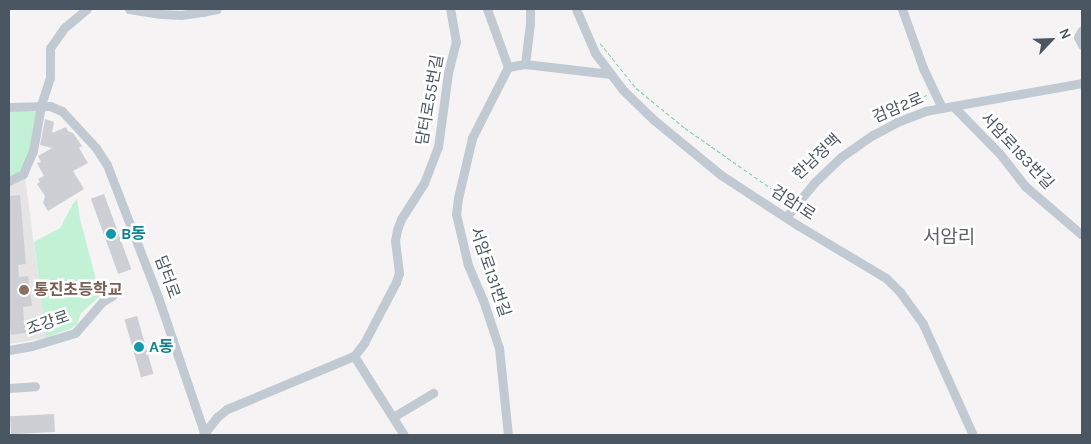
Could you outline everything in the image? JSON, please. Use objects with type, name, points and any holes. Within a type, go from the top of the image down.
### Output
[{"type":"street","points":[[9,181],[23,174],[30,163],[41,105],[50,78],[50,48],[64,28],[87,9]]},
{"type":"street","points":[[129,9],[168,15],[217,9]]},
{"type":"street","name":"담터로55번길","points":[[354,356],[364,343],[396,282],[399,273],[395,241],[397,230],[401,219],[424,182],[436,152],[448,73],[456,42],[450,9]]},
{"type":"street","points":[[487,9],[508,67],[525,64],[610,74]]},
{"type":"street","points":[[525,64],[530,9]]},
{"type":"street","name":"검암1로","points":[[576,9],[595,53],[610,74],[654,120],[688,150],[786,217],[886,278],[900,292],[923,324],[973,435]]},
{"type":"street","points":[[902,9],[919,59],[942,108]]},
{"type":"street","points":[[1082,30],[1078,37],[1082,45]]},
{"type":"street","name":"서암로131번길","points":[[508,67],[472,138],[456,214],[468,266],[484,300],[499,348],[508,435]]},
{"type":"street","name":"검암2로","points":[[786,217],[825,172],[856,146],[897,122],[925,111],[1082,84]]},
{"type":"street","name":"담터로","points":[[9,107],[41,105],[50,106],[62,111],[76,123],[107,165],[158,297],[204,434]]},
{"type":"street","name":"서암로183번길","points":[[953,106],[1000,154],[1025,186],[1082,235]]},
{"type":"street","name":"조강로","points":[[9,350],[32,346],[75,333],[102,302],[113,295]]},
{"type":"street","points":[[204,434],[227,409],[354,356],[404,435]]},
{"type":"street","points":[[9,388],[35,386]]},
{"type":"street","points":[[393,417],[432,393]]},
{"type":"path","name":"한남정맥","points":[[598,40],[636,88],[685,128],[789,201]]},
{"type":"path","points":[[872,126],[927,96],[923,87]]},
{"type":"shaded area","name":"통진초등학교","points":[[25,176],[46,338],[9,344],[9,185]]},
{"type":"green space","points":[[9,112],[36,112],[28,160],[18,173],[9,177]]},
{"type":"green space","points":[[77,199],[99,297],[81,313],[77,324],[72,328],[46,338],[34,242],[60,228]]},
{"type":"building","points":[[45,119],[54,122],[52,133],[66,127],[68,131],[73,133],[82,146],[79,148],[88,163],[73,171],[84,189],[48,211],[43,203],[45,196],[37,184],[40,182],[38,179],[44,176],[37,163],[41,162],[38,156],[52,148],[40,145]]},
{"type":"building","name":"B동","points":[[104,194],[131,269],[118,274],[91,199]]},
{"type":"building","points":[[20,195],[26,264],[18,265],[19,277],[28,276],[32,306],[23,307],[24,322],[30,321],[32,332],[11,335],[9,316],[9,196]]},
{"type":"building","name":"A동","points":[[137,316],[154,374],[141,377],[125,320]]},
{"type":"building","points":[[54,414],[55,432],[11,434],[10,416]]},
{"type":"place","name":"B동","points":[[111,234]]},
{"type":"place","name":"통진초등학교","points":[[24,290]]},
{"type":"place","name":"A동","points":[[139,347]]},
{"type":"district","name":"서암리","points":[[949,238]]}]
